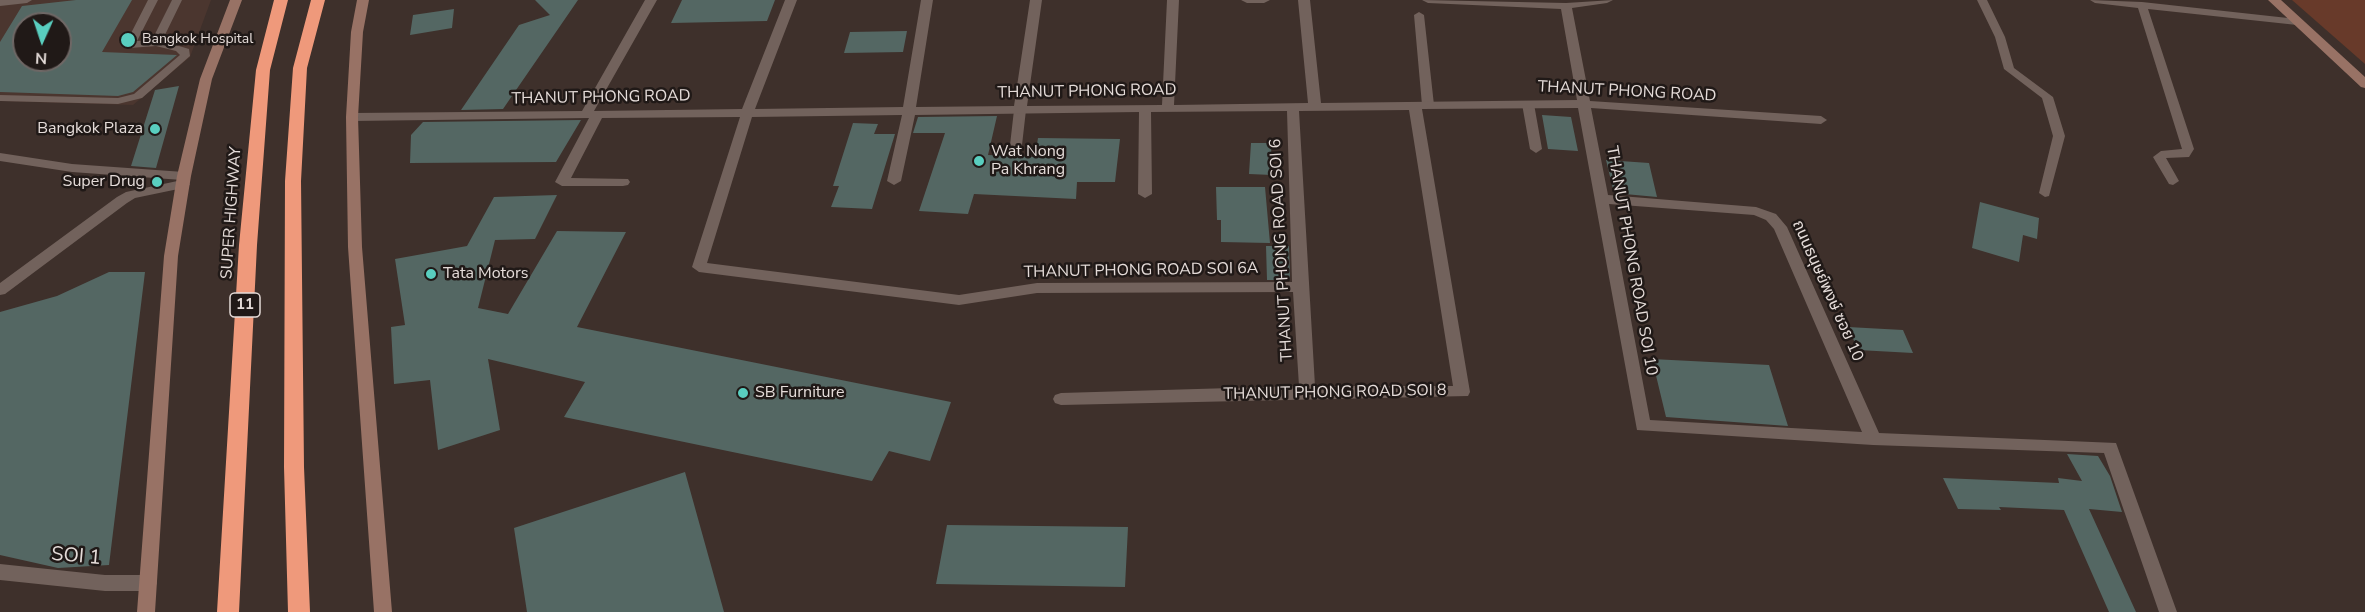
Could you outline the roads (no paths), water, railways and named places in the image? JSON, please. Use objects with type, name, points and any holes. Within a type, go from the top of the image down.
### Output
[{"type":"highway","name":"SUPER HIGHWAY","points":[[228,612],[248,245],[263,70],[281,0]]},
{"type":"highway","points":[[299,612],[294,467],[293,181],[300,68],[318,0]]},
{"type":"main road","points":[[146,612],[171,256],[184,180],[206,79],[236,0]]},
{"type":"main road","points":[[363,0],[357,32],[352,117],[355,247],[383,612]]},
{"type":"main road","points":[[2274,0],[2365,84]]},
{"type":"street","points":[[623,182],[562,182],[592,114],[651,0]]},
{"type":"street","points":[[747,112],[791,0]]},
{"type":"street","points":[[894,181],[909,111],[927,0]]},
{"type":"street","points":[[1020,110],[1036,0]]},
{"type":"street","points":[[1168,108],[1173,0]]},
{"type":"street","points":[[1247,0],[1264,0]]},
{"type":"street","points":[[1304,0],[1315,107]]},
{"type":"street","points":[[1428,0],[1566,6],[1607,0]]},
{"type":"street","name":"THANUT PHONG ROAD SOI 10","points":[[1566,6],[1642,426],[1873,439]]},
{"type":"street","name":"THANUT PHONG ROAD","points":[[352,117],[1583,104],[1821,120]]},
{"type":"street","name":"THANUT PHONG ROAD SOI 8","points":[[1061,399],[1307,392],[1462,392],[1421,105]]},
{"type":"street","name":"THANUT PHONG ROAD SOI 6","points":[[1293,107],[1300,287],[1307,392]]},
{"type":"street","points":[[1145,108],[1145,194]]},
{"type":"street","name":"THANUT PHONG ROAD SOI 6A","points":[[747,112],[699,267],[959,300],[1037,288],[1300,287]]},
{"type":"street","points":[[0,157],[72,168],[184,180]]},
{"type":"street","points":[[0,290],[122,200],[131,195],[184,180]]},
{"type":"street","name":"ถนนธนุษย์พงษ์ ซอย 10","points":[[1602,199],[1756,211],[1772,218],[1780,227],[1873,439]]},
{"type":"street","points":[[1873,439],[2110,447],[2168,612]]},
{"type":"street","name":"SOI 1","points":[[0,572],[105,583],[148,583]]},
{"type":"lane","points":[[0,3],[27,0]]},
{"type":"lane","points":[[0,98],[129,100],[138,96],[184,56],[185,51],[156,43],[130,45],[153,0]]},
{"type":"lane","points":[[156,43],[177,0]]},
{"type":"lane","points":[[1982,0],[2000,38],[2009,69],[2048,98],[2059,136],[2045,193]]},
{"type":"lane","points":[[2095,0],[2297,22]]},
{"type":"lane","points":[[2142,5],[2188,149],[2185,154],[2165,154],[2159,157],[2173,181]]},
{"type":"lane","points":[[1419,15],[1421,105]]},
{"type":"lane","points":[[1528,104],[1536,149]]},
{"type":"lane","points":[[1016,145],[1020,110]]},
{"type":"place","name":"Bangkok Hospital","points":[[128,40]]},
{"type":"place","name":"Bangkok Plaza","points":[[155,129]]},
{"type":"place","name":"Wat Nong Pa Khrang","points":[[979,161]]},
{"type":"place","name":"Super Drug","points":[[157,182]]},
{"type":"place","name":"Tata Motors","points":[[431,274]]},
{"type":"place","name":"SB Furniture","points":[[743,393]]}]
